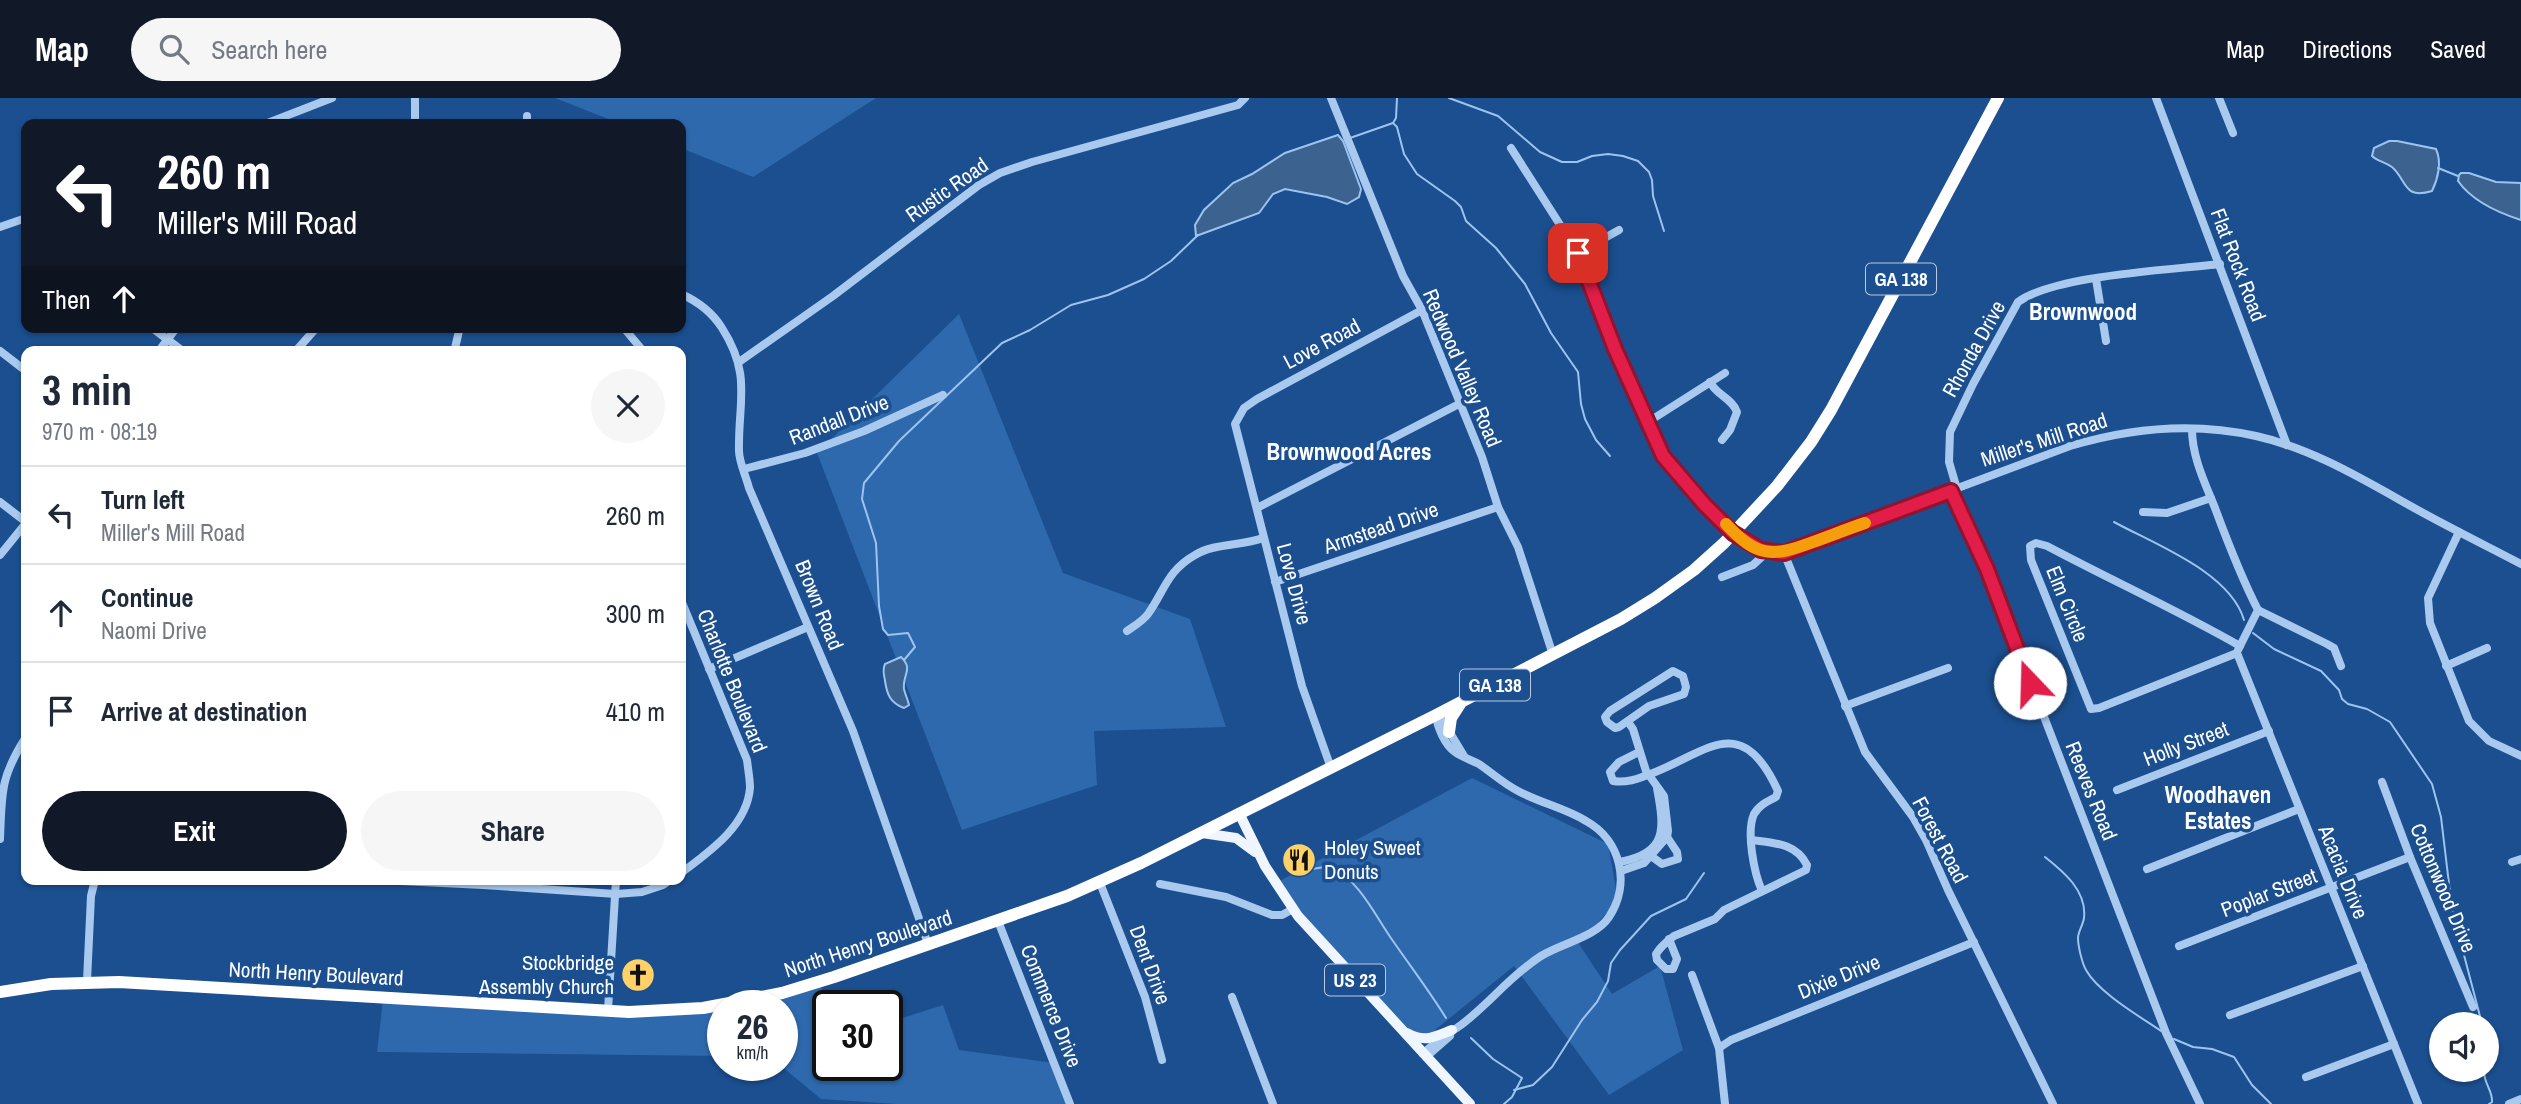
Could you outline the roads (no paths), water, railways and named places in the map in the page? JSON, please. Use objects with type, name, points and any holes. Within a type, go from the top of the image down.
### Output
[{"type":"highway","name":"GA 138","points":[[1240,813],[1621,619],[1674,585],[1705,561],[1783,478],[1831,410],[1998,98]]},
{"type":"highway","points":[[1449,732],[1451,718],[1462,702]]},
{"type":"highway","name":"North Henry Boulevard","points":[[0,992],[87,981],[608,1010],[689,1010],[753,1000],[834,977],[998,921],[1100,883],[1240,813]]},
{"type":"main road","name":"US 23","points":[[1240,813],[1261,858],[1311,932],[1470,1104]]},
{"type":"main road","name":"US 23","points":[[1202,833],[1236,838],[1261,858]]},
{"type":"main road","points":[[1402,1031],[1418,1039],[1433,1038],[1452,1030]]},
{"type":"street","points":[[281,119],[332,98]]},
{"type":"street","points":[[415,98],[415,119]]},
{"type":"street","name":"Rustic Road","points":[[739,362],[833,296],[979,185],[1000,173],[1238,104],[1245,98]]},
{"type":"street","name":"Redwood Valley Road","points":[[1331,98],[1403,276],[1422,310],[1482,457],[1498,507],[1518,547],[1553,655]]},
{"type":"street","name":"Flat Rock Road","points":[[2157,98],[2287,444]]},
{"type":"street","points":[[2219,98],[2233,133]]},
{"type":"street","name":"Miller's Mill Road","points":[[1511,148],[1520,158],[1578,253],[1615,349],[1663,456],[1733,533],[1748,544],[1767,552],[1784,553],[2091,439],[2148,430],[2192,429],[2256,436],[2309,452],[2521,564]]},
{"type":"street","points":[[0,227],[21,220]]},
{"type":"street","points":[[1578,253],[1619,230]]},
{"type":"street","name":"Rhonda Drive","points":[[1954,490],[1949,462],[1950,432],[2018,302],[2028,295],[2046,289],[2096,279],[2220,264]]},
{"type":"street","points":[[2096,279],[2106,341]]},
{"type":"street","name":"Brown Road","points":[[686,297],[704,306],[716,318],[739,362],[742,384],[739,454],[750,488],[853,731],[928,944]]},
{"type":"street","name":"Love Road","points":[[1240,412],[1258,399],[1422,310]]},
{"type":"street","points":[[159,333],[177,346]]},
{"type":"street","points":[[163,346],[172,333]]},
{"type":"street","points":[[0,351],[21,367]]},
{"type":"street","points":[[1648,422],[1725,373]]},
{"type":"street","points":[[1710,382],[1715,391],[1735,405],[1738,412],[1722,440]]},
{"type":"street","name":"Randall Drive","points":[[744,469],[805,453],[864,431],[943,395]]},
{"type":"street","points":[[1257,508],[1459,404]]},
{"type":"street","name":"Love Drive","points":[[1240,412],[1235,424],[1236,434],[1302,686],[1330,766]]},
{"type":"street","points":[[2192,429],[2194,450],[2211,498],[2232,555],[2258,610],[2327,644],[2334,649],[2341,666]]},
{"type":"street","name":"Reeves Road","points":[[1954,490],[2166,1033],[2200,1104]]},
{"type":"street","points":[[2143,512],[2167,513],[2211,498]]},
{"type":"street","points":[[0,502],[21,518]]},
{"type":"street","name":"Armstead Drive","points":[[1275,582],[1498,507]]},
{"type":"street","points":[[0,555],[21,528]]},
{"type":"street","points":[[2459,532],[2428,598],[2430,623],[2469,721],[2489,741],[2521,756]]},
{"type":"street","points":[[1127,631],[1148,613],[1177,568],[1194,555],[1263,538]]},
{"type":"street","name":"Elm Circle","points":[[2036,543],[2047,546],[2148,596],[2239,649],[2091,709],[2031,560],[2030,546],[2036,543]]},
{"type":"street","points":[[1722,577],[1753,565],[1767,552]]},
{"type":"street","name":"Forest Road","points":[[1784,553],[1865,752],[1921,831],[2053,1104]]},
{"type":"street","points":[[2239,649],[2258,610]]},
{"type":"street","name":"Charlotte Boulevard","points":[[686,612],[747,760],[750,787],[746,807],[730,832],[686,869]]},
{"type":"street","points":[[709,669],[808,627]]},
{"type":"street","points":[[2446,666],[2487,648]]},
{"type":"street","name":"Acacia Drive","points":[[2239,649],[2299,809],[2417,1104]]},
{"type":"street","points":[[1845,706],[1948,668]]},
{"type":"street","points":[[1674,671],[1683,676],[1686,687],[1684,694],[1650,706],[1628,722],[1615,728],[1605,717],[1674,671]]},
{"type":"street","points":[[1436,715],[1443,721],[1464,756]]},
{"type":"street","points":[[1424,1055],[1541,956],[1604,925],[1613,912],[1622,885],[1620,867],[1608,841],[1588,821],[1518,791],[1455,752],[1448,745],[1436,715]]},
{"type":"street","points":[[1628,722],[1649,775],[1662,792],[1667,837],[1677,852],[1678,859],[1667,864],[1651,856]]},
{"type":"street","name":"Holly Street","points":[[2117,790],[2269,731]]},
{"type":"street","points":[[1639,752],[1619,762],[1610,772],[1611,778],[1620,782],[1649,775],[1714,745],[1731,742],[1745,746],[1758,759],[1778,791],[1776,797],[1764,803],[1754,815],[1752,866],[1762,891]]},
{"type":"street","points":[[0,839],[4,779],[21,745]]},
{"type":"street","name":"Cottonwood Drive","points":[[2382,782],[2410,857],[2473,1007]]},
{"type":"street","points":[[1620,867],[1645,855],[1657,845],[1661,832],[1656,785]]},
{"type":"street","points":[[2147,869],[2299,809]]},
{"type":"street","points":[[1620,867],[1637,867],[1651,856],[1667,837]]},
{"type":"street","points":[[1669,939],[1715,919],[1724,910],[1806,870],[1807,864],[1800,853],[1792,848],[1752,840]]},
{"type":"street","name":"Poplar Street","points":[[2179,946],[2410,857]]},
{"type":"street","points":[[2512,862],[2521,859]]},
{"type":"street","name":"Dent Drive","points":[[1100,883],[1145,997],[1162,1060]]},
{"type":"street","points":[[1160,884],[1226,897],[1272,915],[1282,915],[1293,909]]},
{"type":"street","points":[[87,981],[94,885]]},
{"type":"street","points":[[483,885],[615,894],[642,892],[663,885]]},
{"type":"street","points":[[608,1010],[616,885]]},
{"type":"street","name":"Commerce Drive","points":[[998,921],[1070,1104]]},
{"type":"street","name":"Dixie Drive","points":[[1719,1048],[1731,1040],[1974,942]]},
{"type":"street","points":[[2230,1015],[2362,966]]},
{"type":"street","points":[[1692,975],[1719,1048],[1725,1104]]},
{"type":"street","points":[[1232,997],[1273,1104]]},
{"type":"street","points":[[2306,1077],[2394,1044]]},
{"type":"street","points":[[2509,1104],[2521,1099]]},
{"type":"waterway","points":[[1397,98],[1396,118],[1393,123],[1397,127],[1404,154],[1417,174],[1461,207],[1466,221],[1496,248],[1525,284],[1551,333],[1578,372],[1585,419],[1596,440],[1610,456]]},
{"type":"waterway","points":[[1449,98],[1498,116],[1540,152],[1562,162],[1577,162],[1608,154],[1638,161],[1649,172],[1652,180],[1653,196],[1664,231]]},
{"type":"waterway","points":[[1350,138],[1393,123]]},
{"type":"waterway","points":[[2438,168],[2458,176]]},
{"type":"waterway","points":[[904,660],[915,647],[908,633],[888,635],[883,629],[879,606],[876,543],[862,499],[864,483],[899,441],[1002,343],[1030,330],[1071,305],[1108,295],[1144,279],[1171,261],[1198,235]]},
{"type":"waterway","points":[[2114,522],[2189,561],[2207,574],[2236,603],[2244,620]]},
{"type":"waterway","points":[[2253,633],[2274,649],[2321,671],[2348,704],[2367,709],[2390,722],[2432,784],[2441,817],[2452,909],[2479,1012]]},
{"type":"waterway","points":[[2045,857],[2073,883],[2082,899],[2084,918],[2078,941],[2086,970],[2109,995],[2161,1031]]},
{"type":"waterway","points":[[1312,869],[1331,866],[1351,881],[1446,1018]]},
{"type":"waterway","points":[[1514,1090],[1533,1085],[1552,1067],[1597,1002],[1608,981],[1611,963],[1620,950],[1651,916],[1686,899],[1704,873]]},
{"type":"waterway","points":[[1471,1038],[1493,1059],[1522,1078],[1512,1097],[1504,1104]]},
{"type":"waterway","points":[[2174,1039],[2193,1047],[2212,1049],[2234,1057],[2252,1085],[2271,1104]]},
{"type":"waterway","points":[[2486,1082],[2492,1098],[2489,1104]]},
{"type":"place","name":"Holey Sweet Donuts","points":[[1299,860]]},
{"type":"place","name":"Stockbridge Assembly Church","points":[[638,975]]},
{"type":"district","name":"Brownwood","points":[[2083,312]]},
{"type":"district","name":"Brownwood Acres","points":[[1349,452]]},
{"type":"district","name":"Woodhaven Estates","points":[[2218,808]]}]
